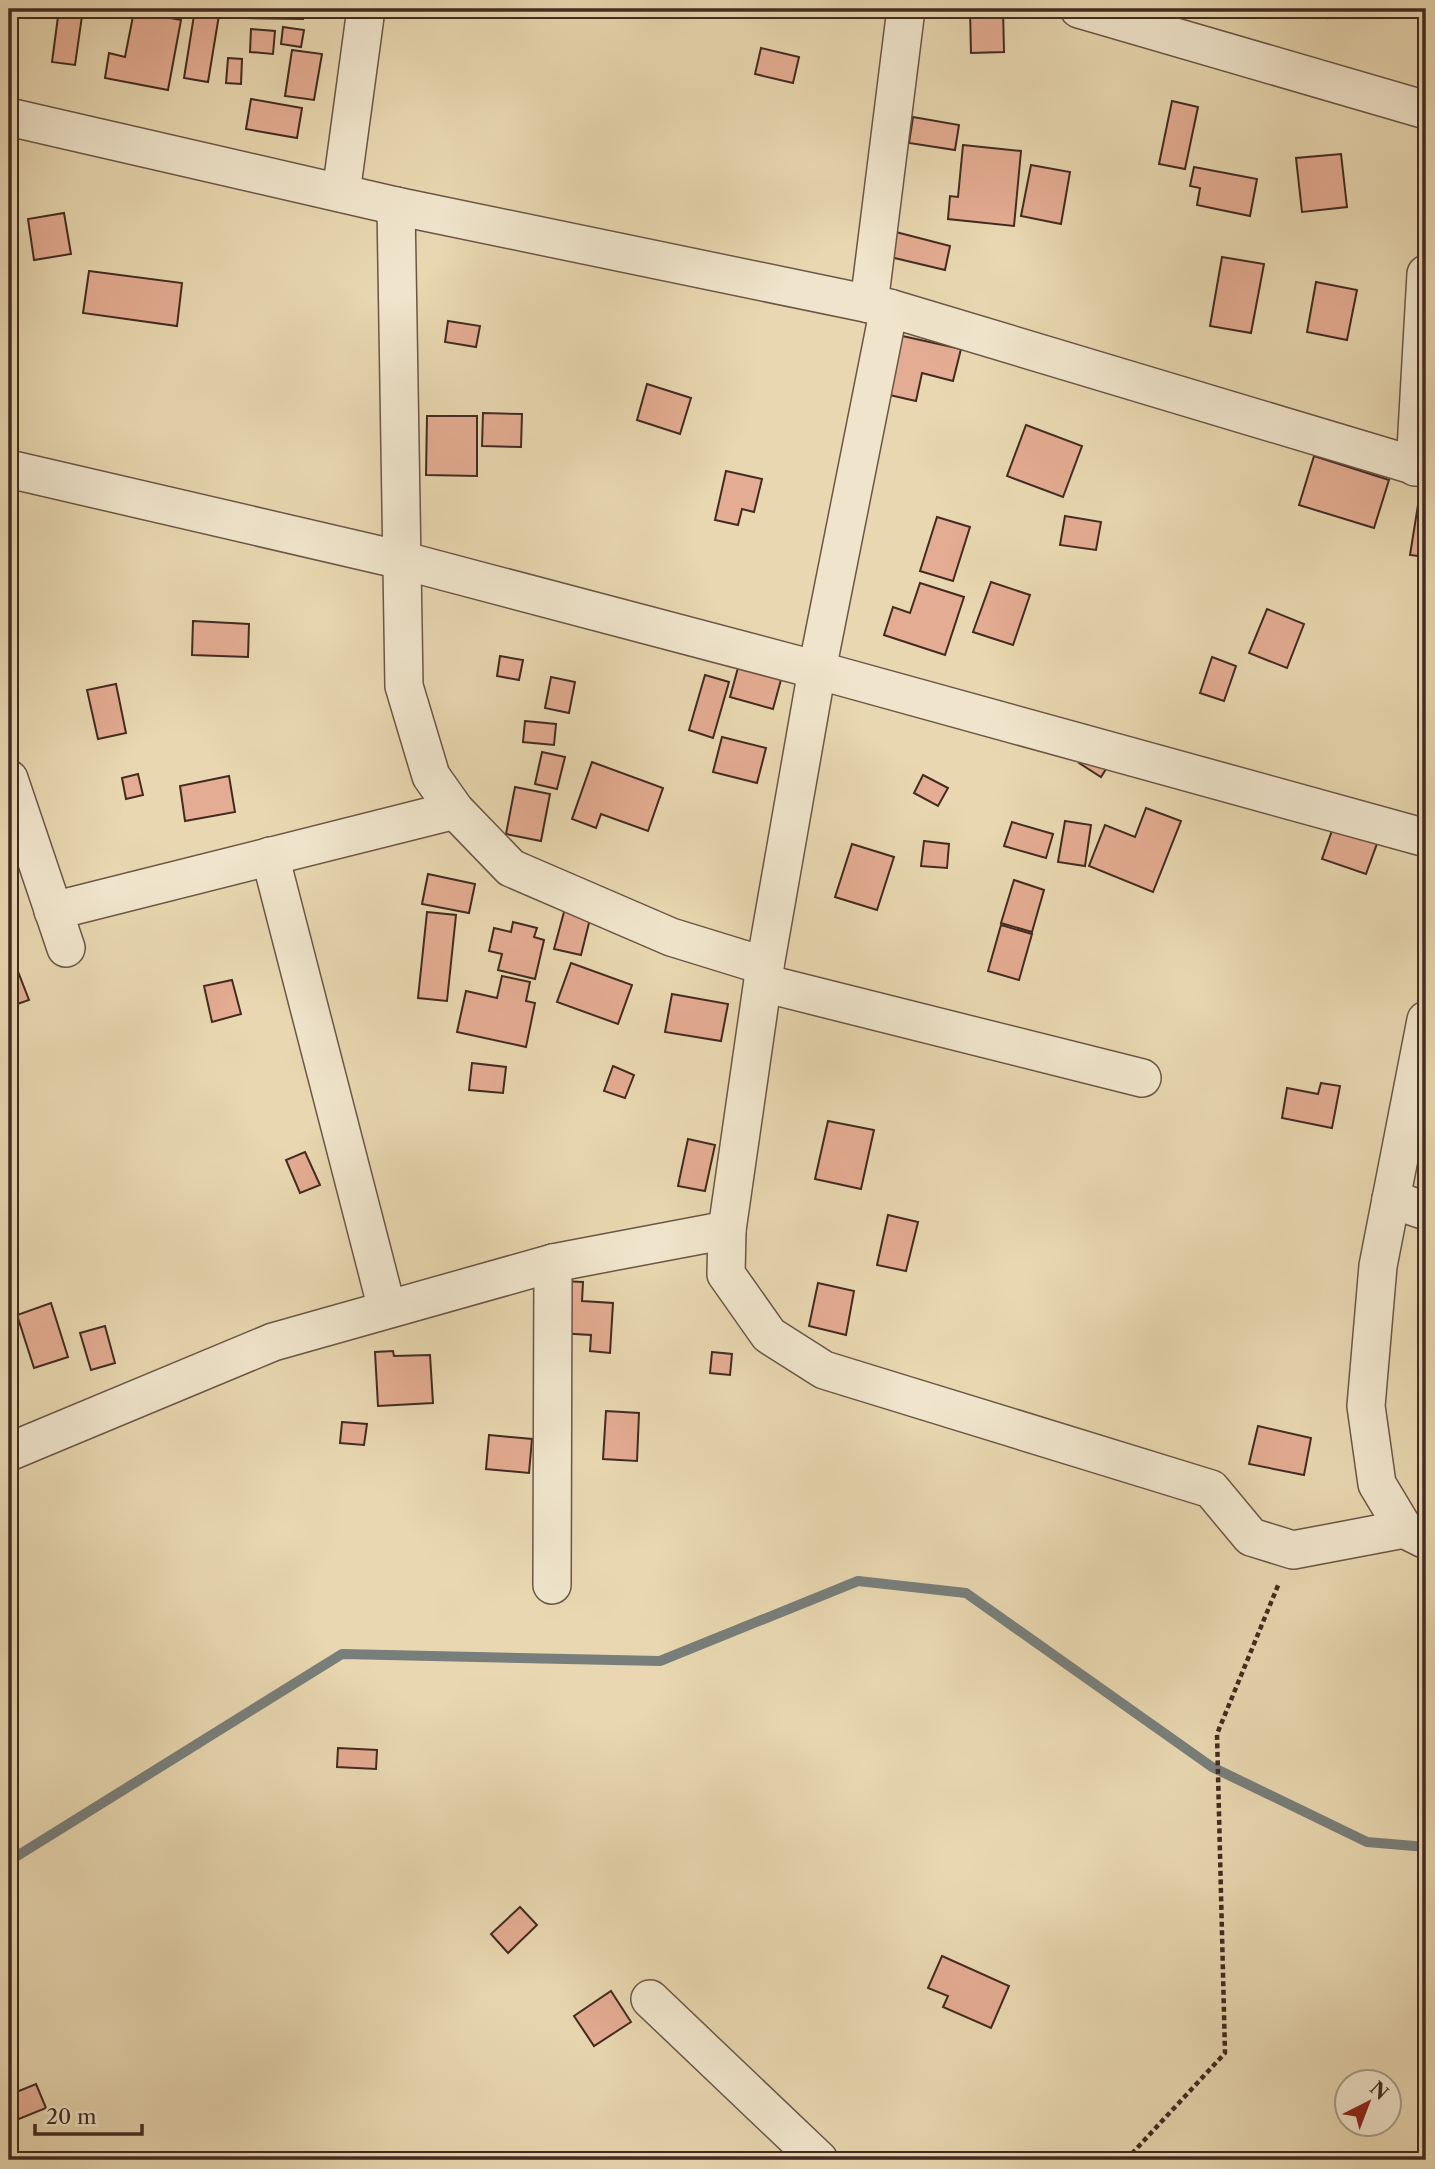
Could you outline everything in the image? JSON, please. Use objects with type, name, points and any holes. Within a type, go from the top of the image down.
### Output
[{"type":"street","points":[[341,193],[366,9]]},
{"type":"street","points":[[906,9],[879,306],[764,975],[727,1230],[726,1274],[769,1335],[824,1370],[1211,1489],[1251,1537],[1293,1550],[1415,1535],[1377,1484],[1366,1406],[1378,1266],[1426,1020]]},
{"type":"street","points":[[1079,9],[1426,110]]},
{"type":"street","points":[[9,117],[396,206],[879,306],[1421,468],[1426,274]]},
{"type":"street","points":[[396,206],[404,686],[431,776],[455,810],[511,868],[764,975],[1142,1078]]},
{"type":"street","points":[[9,469],[401,560],[817,670],[1426,838]]},
{"type":"street","points":[[9,779],[66,948]]},
{"type":"street","points":[[53,911],[455,810]]},
{"type":"street","points":[[270,856],[387,1309]]},
{"type":"street","points":[[1391,1199],[1426,1212]]},
{"type":"street","points":[[9,1452],[273,1342],[553,1263],[727,1230]]},
{"type":"street","points":[[552,1585],[553,1263]]},
{"type":"street","points":[[650,1999],[819,2160]]},
{"type":"path","points":[[1126,2160],[1226,2053],[1217,1734],[1293,1550]]},
{"type":"building","points":[[59,9],[83,9],[75,65],[52,62]]},
{"type":"building","points":[[195,9],[220,9],[208,82],[184,78]]},
{"type":"building","points":[[246,9],[304,9],[303,19],[245,18]]},
{"type":"building","points":[[970,9],[1003,9],[1004,52],[971,53]]},
{"type":"building","points":[[1294,9],[1329,9],[1327,18],[1293,12]]},
{"type":"building","points":[[134,11],[181,20],[168,90],[105,78],[109,53],[125,57]]},
{"type":"building","points":[[283,27],[304,30],[301,47],[281,44]]},
{"type":"building","points":[[251,29],[275,31],[273,54],[250,52]]},
{"type":"building","points":[[761,48],[799,57],[793,83],[755,74]]},
{"type":"building","points":[[292,50],[322,54],[314,100],[285,96]]},
{"type":"building","points":[[228,58],[242,59],[241,84],[226,83]]},
{"type":"building","points":[[251,99],[302,108],[297,138],[246,129]]},
{"type":"building","points":[[1172,101],[1198,107],[1185,169],[1159,164]]},
{"type":"building","points":[[913,117],[959,125],[955,150],[909,143]]},
{"type":"building","points":[[963,145],[1021,151],[1014,226],[948,219],[950,196],[958,197]]},
{"type":"building","points":[[1341,154],[1347,207],[1302,212],[1296,158]]},
{"type":"building","points":[[1031,165],[1070,172],[1061,224],[1021,216]]},
{"type":"building","points":[[1194,167],[1257,179],[1250,216],[1197,205],[1200,188],[1190,186]]},
{"type":"building","points":[[64,213],[71,254],[34,260],[28,219]]},
{"type":"building","points":[[892,231],[950,246],[945,270],[886,256]]},
{"type":"building","points":[[1222,257],[1264,264],[1251,333],[1210,326]]},
{"type":"building","points":[[89,271],[182,283],[177,326],[83,313]]},
{"type":"building","points":[[1316,282],[1357,290],[1347,340],[1307,332]]},
{"type":"building","points":[[448,321],[480,326],[476,347],[445,342]]},
{"type":"building","points":[[898,335],[961,349],[953,381],[922,373],[916,401],[885,394]]},
{"type":"building","points":[[647,384],[691,398],[680,434],[637,420]]},
{"type":"building","points":[[483,413],[522,414],[521,447],[482,446]]},
{"type":"building","points":[[427,416],[477,416],[477,476],[426,475]]},
{"type":"building","points":[[1026,425],[1082,446],[1063,497],[1007,476]]},
{"type":"building","points":[[1314,456],[1389,480],[1374,528],[1299,505]]},
{"type":"building","points":[[726,471],[762,479],[754,512],[742,509],[738,525],[715,520]]},
{"type":"building","points":[[1418,505],[1426,507],[1426,557],[1410,555]]},
{"type":"building","points":[[1065,516],[1101,522],[1096,550],[1060,545]]},
{"type":"building","points":[[937,517],[970,527],[953,581],[920,571]]},
{"type":"building","points":[[991,582],[1030,595],[1013,645],[973,632]]},
{"type":"building","points":[[920,583],[964,597],[945,655],[884,635],[893,607],[910,613]]},
{"type":"building","points":[[1267,609],[1304,624],[1287,668],[1249,653]]},
{"type":"building","points":[[193,621],[249,624],[248,657],[192,655]]},
{"type":"building","points":[[500,656],[523,660],[519,680],[497,676]]},
{"type":"building","points":[[1212,657],[1236,666],[1224,701],[1200,693]]},
{"type":"building","points":[[739,664],[782,676],[773,709],[730,697]]},
{"type":"building","points":[[705,675],[729,682],[713,738],[689,730]]},
{"type":"building","points":[[551,677],[575,682],[569,713],[545,708]]},
{"type":"building","points":[[116,684],[126,733],[98,739],[87,690]]},
{"type":"building","points":[[525,721],[556,724],[554,745],[523,742]]},
{"type":"building","points":[[722,737],[766,748],[757,783],[713,772]]},
{"type":"building","points":[[1089,747],[1111,761],[1101,777],[1079,763]]},
{"type":"building","points":[[542,752],[565,757],[557,789],[535,784]]},
{"type":"building","points":[[592,762],[663,788],[648,831],[601,814],[596,828],[572,819]]},
{"type":"building","points":[[138,774],[143,795],[126,799],[122,778]]},
{"type":"building","points":[[923,775],[948,788],[938,806],[914,793]]},
{"type":"building","points":[[229,776],[235,812],[185,821],[180,786]]},
{"type":"building","points":[[515,787],[550,794],[541,841],[506,834]]},
{"type":"building","points":[[1146,808],[1181,821],[1153,892],[1089,866],[1105,825],[1135,837]]},
{"type":"building","points":[[1065,821],[1091,825],[1085,866],[1058,862]]},
{"type":"building","points":[[1012,822],[1053,834],[1046,858],[1004,846]]},
{"type":"building","points":[[1335,822],[1379,838],[1366,874],[1322,859]]},
{"type":"building","points":[[924,841],[949,844],[947,868],[921,866]]},
{"type":"building","points":[[852,844],[894,857],[877,910],[835,897]]},
{"type":"building","points":[[428,874],[475,884],[469,913],[422,904]]},
{"type":"building","points":[[1014,880],[1044,890],[1032,932],[1001,923]]},
{"type":"building","points":[[567,901],[593,907],[581,955],[554,949]]},
{"type":"building","points":[[427,912],[456,915],[447,1001],[418,998]]},
{"type":"building","points":[[513,922],[537,928],[534,937],[544,940],[535,979],[498,970],[502,954],[489,951],[494,928],[511,932]]},
{"type":"building","points":[[1001,925],[1032,934],[1019,980],[988,971]]},
{"type":"building","points":[[9,951],[29,1000],[9,1007]]},
{"type":"building","points":[[571,963],[632,985],[618,1024],[557,1002]]},
{"type":"building","points":[[502,976],[530,982],[526,1001],[535,1003],[526,1047],[457,1032],[466,991],[497,998]]},
{"type":"building","points":[[232,980],[241,1014],[212,1022],[204,986]]},
{"type":"building","points":[[672,994],[728,1004],[721,1041],[665,1032]]},
{"type":"building","points":[[472,1063],[506,1067],[503,1093],[469,1090]]},
{"type":"building","points":[[613,1066],[634,1075],[625,1098],[604,1091]]},
{"type":"building","points":[[1321,1083],[1340,1086],[1332,1128],[1282,1118],[1287,1088],[1318,1094]]},
{"type":"building","points":[[828,1121],[874,1130],[861,1189],[815,1179]]},
{"type":"building","points":[[688,1139],[715,1145],[705,1191],[678,1186]]},
{"type":"building","points":[[305,1152],[320,1185],[300,1193],[286,1160]]},
{"type":"building","points":[[888,1215],[918,1222],[906,1271],[877,1265]]},
{"type":"building","points":[[562,1281],[583,1282],[582,1301],[613,1303],[610,1353],[590,1351],[591,1335],[558,1333]]},
{"type":"building","points":[[818,1283],[854,1291],[846,1335],[809,1326]]},
{"type":"building","points":[[51,1303],[68,1357],[34,1368],[17,1315]]},
{"type":"building","points":[[105,1326],[115,1363],[91,1370],[80,1333]]},
{"type":"building","points":[[393,1351],[394,1356],[430,1355],[433,1403],[378,1406],[375,1352]]},
{"type":"building","points":[[712,1352],[732,1354],[730,1375],[710,1373]]},
{"type":"building","points":[[606,1411],[639,1413],[637,1461],[603,1459]]},
{"type":"building","points":[[342,1422],[367,1424],[364,1445],[340,1443]]},
{"type":"building","points":[[1258,1426],[1311,1438],[1304,1475],[1249,1464]]},
{"type":"building","points":[[489,1435],[532,1439],[529,1473],[486,1469]]},
{"type":"building","points":[[338,1748],[377,1750],[376,1769],[337,1767]]},
{"type":"building","points":[[520,1907],[537,1925],[508,1953],[491,1934]]},
{"type":"building","points":[[942,1956],[1009,1986],[991,2028],[943,2007],[948,1996],[928,1988]]},
{"type":"building","points":[[611,1991],[631,2022],[594,2046],[574,2016]]},
{"type":"building","points":[[36,2084],[46,2108],[9,2123],[9,2095]]},
{"type":"waterway","points":[[9,1861],[342,1654],[660,1661],[858,1581],[966,1593],[1212,1767],[1367,1842],[1426,1847]]}]
